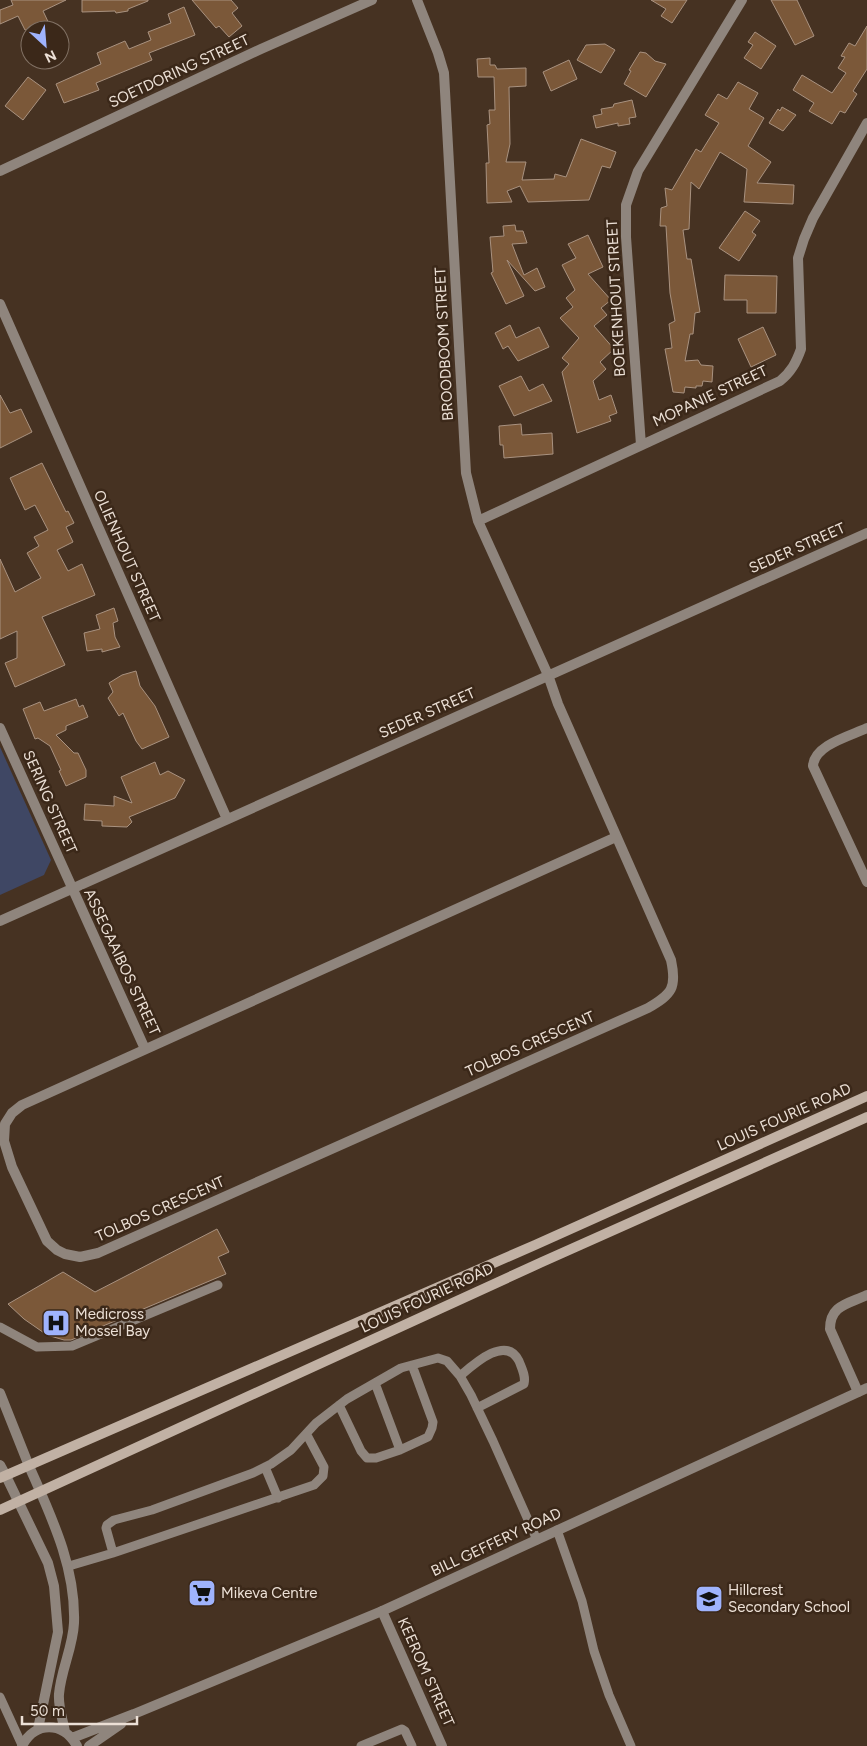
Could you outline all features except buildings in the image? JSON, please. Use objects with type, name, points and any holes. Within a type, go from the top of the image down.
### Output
[{"type":"main road","name":"LOUIS FOURIE ROAD","points":[[3,1477],[535,1245],[867,1096]]},
{"type":"main road","name":"LOUIS FOURIE ROAD","points":[[0,1510],[542,1262],[867,1116]]},
{"type":"street","name":"SOETDORING STREET","points":[[0,171],[252,53],[372,0]]},
{"type":"street","name":"BROODBOOM STREET","points":[[417,0],[444,73],[466,473],[478,521],[548,675]]},
{"type":"street","name":"BOEKENHOUT STREET","points":[[641,445],[626,237],[626,205],[638,171],[742,0]]},
{"type":"street","name":"MOPANIE STREET","points":[[478,521],[780,381],[791,372],[801,349],[798,258],[801,248],[813,218],[867,123]]},
{"type":"street","name":"OLIENHOUT STREET","points":[[0,304],[226,820]]},
{"type":"street","name":"SEDER STREET","points":[[0,921],[867,533]]},
{"type":"street","name":"TOLBOS CRESCENT","points":[[548,675],[558,704],[671,960],[674,972],[672,988],[668,995],[648,1008],[98,1253],[80,1256],[66,1254],[58,1250],[47,1240],[12,1167],[4,1141],[5,1124],[12,1113],[22,1104],[616,836]]},
{"type":"street","name":"SERING STREET","points":[[0,728],[71,888]]},
{"type":"street","points":[[867,728],[821,750],[813,760],[813,766],[867,882]]},
{"type":"street","name":"ASSEGAAIBOS STREET","points":[[71,888],[145,1049]]},
{"type":"street","points":[[863,1390],[830,1329],[830,1322],[833,1313],[867,1295]]},
{"type":"street","name":"BILL GEFFERY ROAD","points":[[71,1739],[382,1610],[863,1390]]},
{"type":"street","points":[[0,1393],[69,1566],[74,1625],[60,1684],[59,1697],[71,1739]]},
{"type":"street","points":[[0,1465],[3,1477],[18,1502],[48,1563],[54,1586],[59,1622],[58,1632],[38,1729]]},
{"type":"street","name":"KEEROM STREET","points":[[382,1610],[442,1746]]},
{"type":"street","name":"BILL GEFFERY ROAD","points":[[89,1746],[134,1714]]},
{"type":"street","points":[[22,1745],[28,1736],[38,1729],[49,1727],[71,1739]]},
{"type":"lane","points":[[0,1327],[37,1347],[72,1346],[218,1285]]},
{"type":"lane","points":[[460,1376],[473,1365],[496,1351],[507,1350],[516,1357],[523,1371],[524,1384],[477,1408]]},
{"type":"lane","points":[[113,1553],[106,1528],[111,1522],[152,1510],[265,1467],[291,1450],[307,1435],[316,1423],[339,1405],[401,1368],[438,1358],[447,1361],[460,1376],[477,1408],[537,1540]]},
{"type":"lane","points":[[339,1405],[361,1451],[367,1458],[376,1458],[400,1450],[428,1437],[432,1428],[432,1417],[412,1365]]},
{"type":"lane","points":[[375,1383],[400,1450]]},
{"type":"lane","points":[[69,1566],[314,1486],[323,1476],[324,1467],[307,1435]]},
{"type":"lane","points":[[265,1467],[278,1498]]},
{"type":"lane","points":[[557,1530],[582,1601],[594,1651],[609,1695],[631,1746]]},
{"type":"lane","points":[[0,1696],[22,1745]]},
{"type":"lane","points":[[362,1746],[402,1729],[405,1731],[412,1746]]},
{"type":"shaded area","points":[[0,747],[51,860],[44,875],[0,895]]},
{"type":"place","name":"Medicross Mossel Bay","points":[[56,1323]]},
{"type":"place","name":"Mikeva Centre","points":[[202,1593]]},
{"type":"place","name":"Hillcrest Secondary School","points":[[709,1599]]}]
